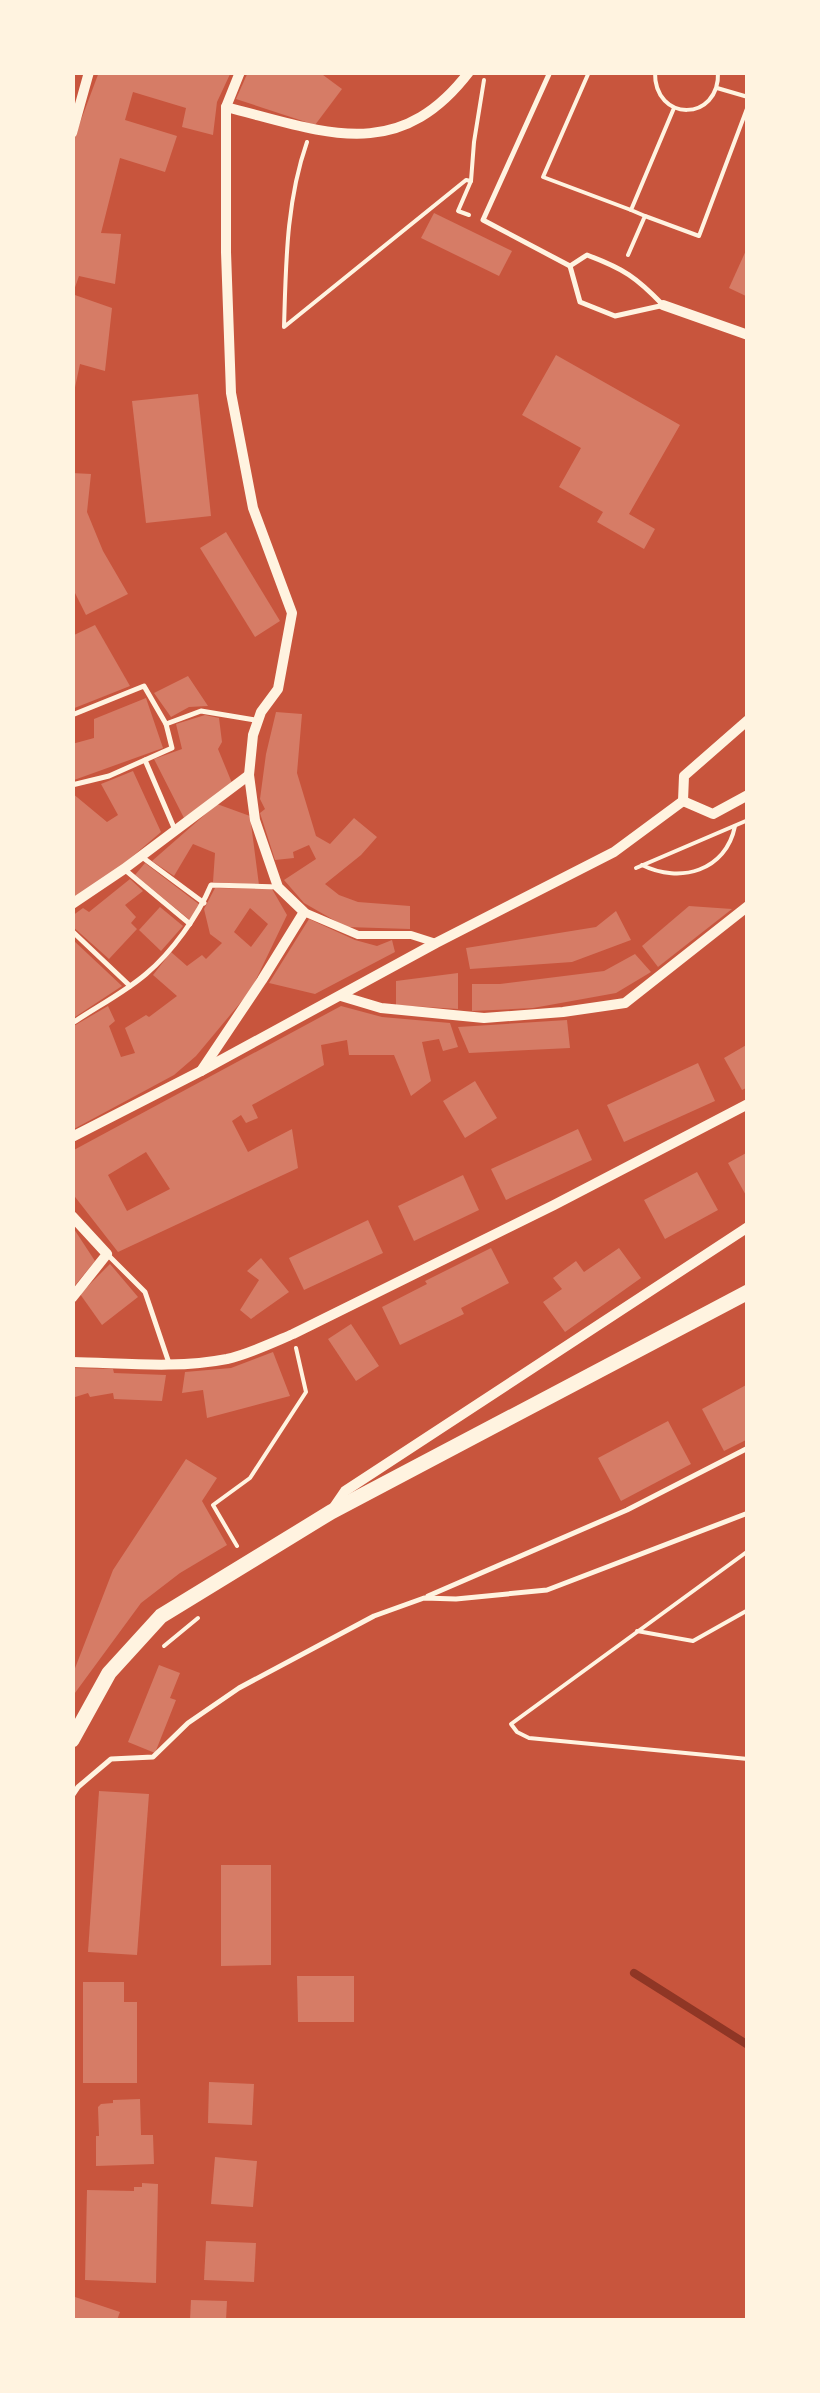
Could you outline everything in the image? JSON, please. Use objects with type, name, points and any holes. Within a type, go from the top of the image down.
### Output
[{"type":"main road","points":[[72,1740],[109,1673],[162,1616],[331,1512],[748,1292]]},
{"type":"street","points":[[240,72],[226,107],[230,392],[253,508],[292,614],[278,689],[261,712],[254,735],[249,775],[255,820],[278,888],[304,912],[358,935],[411,935],[436,943]]},
{"type":"street","points":[[226,107],[349,135],[420,119],[455,90],[468,72]]},
{"type":"street","points":[[72,133],[87,77]]},
{"type":"street","points":[[662,305],[748,335]]},
{"type":"street","points":[[684,800],[684,776],[748,720]]},
{"type":"street","points":[[72,904],[249,775]]},
{"type":"street","points":[[684,800],[713,814],[748,796]]},
{"type":"street","points":[[72,1137],[614,852],[684,800]]},
{"type":"street","points":[[341,996],[381,1008],[484,1018],[625,1003],[744,910]]},
{"type":"street","points":[[201,1071],[304,912]]},
{"type":"street","points":[[72,1362],[170,1366],[230,1358],[292,1334],[748,1104]]},
{"type":"street","points":[[72,1216],[107,1254],[72,1298]]},
{"type":"street","points":[[331,1512],[345,1490],[748,1228]]},
{"type":"lane","points":[[550,72],[483,220],[570,266],[580,302],[615,316],[662,305]]},
{"type":"lane","points":[[72,78],[87,77]]},
{"type":"lane","points":[[570,266],[587,256],[623,269],[662,305]]},
{"type":"lane","points":[[72,715],[144,686],[166,724],[172,748],[109,776],[72,785]]},
{"type":"lane","points":[[166,724],[202,710],[258,721]]},
{"type":"lane","points":[[145,760],[175,830]]},
{"type":"lane","points":[[141,856],[204,904]]},
{"type":"lane","points":[[124,869],[190,924]]},
{"type":"lane","points":[[72,1020],[149,972],[190,924],[211,885],[278,888]]},
{"type":"lane","points":[[72,932],[130,986]]},
{"type":"lane","points":[[107,1254],[145,1292],[170,1366]]},
{"type":"lane","points":[[72,1796],[112,1758],[153,1758],[188,1723],[239,1688],[374,1616],[626,1510],[748,1448]]},
{"type":"lane","points":[[424,1598],[456,1600],[547,1590],[748,1513]]},
{"type":"path","points":[[483,220],[458,211],[471,181],[484,72]]},
{"type":"path","points":[[590,72],[543,177],[699,236],[748,106]]},
{"type":"path","points":[[654,72],[658,93],[665,102],[674,108],[695,109],[712,97],[718,72]]},
{"type":"path","points":[[717,88],[748,97]]},
{"type":"path","points":[[631,210],[674,108]]},
{"type":"path","points":[[312,128],[295,175],[286,246],[284,327],[434,204],[466,180],[471,181]]},
{"type":"path","points":[[623,269],[645,216]]},
{"type":"path","points":[[735,826],[732,840],[721,856],[694,872],[671,874],[639,866],[748,820]]},
{"type":"path","points":[[247,1563],[213,1505],[250,1478],[306,1392],[292,1334]]},
{"type":"path","points":[[748,1551],[511,1724],[529,1738],[748,1759]]},
{"type":"path","points":[[637,1631],[693,1641],[748,1610]]},
{"type":"building","points":[[99,72],[231,72],[217,102],[213,135],[182,127],[186,108],[133,92],[125,120],[177,136],[165,172],[120,158],[101,233],[121,234],[115,284],[79,276],[73,293],[72,144]]},
{"type":"building","points":[[248,72],[319,72],[342,89],[315,125],[236,99]]},
{"type":"building","points":[[434,213],[512,251],[499,276],[421,238]]},
{"type":"building","points":[[748,246],[748,297],[729,288]]},
{"type":"building","points":[[72,294],[112,308],[105,371],[80,364],[74,392],[72,392]]},
{"type":"building","points":[[556,355],[680,425],[629,514],[655,529],[644,549],[597,522],[603,512],[559,487],[581,448],[522,415]]},
{"type":"building","points":[[198,394],[211,516],[146,523],[132,401]]},
{"type":"building","points":[[72,473],[91,474],[87,512],[103,551],[128,594],[86,615],[72,587]]},
{"type":"building","points":[[226,532],[280,621],[255,637],[200,548]]},
{"type":"building","points":[[95,625],[130,686],[72,709],[72,636]]},
{"type":"building","points":[[188,676],[208,706],[189,707],[171,717],[154,693]]},
{"type":"building","points":[[146,698],[163,748],[74,780],[72,744],[94,738],[94,719]]},
{"type":"building","points":[[276,712],[302,714],[297,773],[316,836],[330,844],[354,818],[377,837],[325,884],[358,902],[410,906],[410,929],[346,927],[304,903],[284,880],[316,859],[309,845],[293,852],[294,858],[275,860],[260,813],[265,809],[260,799]]},
{"type":"building","points":[[205,715],[219,718],[222,742],[218,749],[232,783],[184,818],[154,759],[182,749],[176,724]]},
{"type":"building","points":[[133,771],[161,832],[72,900],[72,793],[107,822],[118,815],[101,784]]},
{"type":"building","points":[[217,804],[250,816],[259,885],[213,882],[215,853],[193,844],[174,876],[152,861]]},
{"type":"building","points":[[145,863],[200,905],[191,921],[135,875]]},
{"type":"building","points":[[130,879],[143,891],[125,905],[136,917],[131,923],[137,929],[109,959],[72,926],[72,916],[83,908],[89,912]]},
{"type":"building","points":[[215,888],[272,889],[287,915],[251,990],[196,1056],[174,1075],[72,1130],[72,1027],[108,1006],[115,1021],[109,1026],[121,1057],[135,1053],[125,1028],[146,1015],[149,1017],[177,996],[153,975],[171,952],[187,966],[202,955],[206,959],[222,943],[210,934],[204,909]],"holes":[[[250,908],[268,924],[251,947],[234,932]]]},
{"type":"building","points":[[689,906],[732,909],[658,967],[642,946]]},
{"type":"building","points":[[160,907],[183,926],[161,951],[139,930]]},
{"type":"building","points":[[616,911],[631,940],[572,962],[470,969],[466,948],[596,927]]},
{"type":"building","points":[[309,919],[377,946],[392,940],[395,952],[315,994],[269,983]]},
{"type":"building","points":[[72,939],[122,986],[75,1017],[72,1013]]},
{"type":"building","points":[[635,954],[651,972],[616,993],[533,1008],[472,1011],[472,984],[604,971]]},
{"type":"building","points":[[458,973],[458,1009],[396,1005],[396,981]]},
{"type":"building","points":[[341,1006],[382,1017],[450,1023],[458,1047],[443,1051],[439,1039],[422,1042],[431,1081],[411,1096],[394,1055],[349,1055],[347,1040],[321,1045],[324,1065],[252,1105],[258,1118],[246,1123],[241,1115],[232,1121],[248,1152],[292,1129],[298,1168],[118,1252],[72,1193],[72,1151]],"holes":[[[146,1152],[170,1189],[127,1211],[108,1175]]]},
{"type":"building","points":[[567,1020],[570,1048],[469,1053],[458,1027]]},
{"type":"building","points":[[748,1044],[748,1087],[742,1090],[724,1058]]},
{"type":"building","points":[[698,1063],[715,1101],[624,1142],[607,1105]]},
{"type":"building","points":[[475,1081],[497,1118],[465,1138],[443,1101]]},
{"type":"building","points":[[578,1129],[592,1160],[506,1200],[491,1169]]},
{"type":"building","points":[[748,1152],[748,1199],[728,1163]]},
{"type":"building","points":[[697,1172],[718,1210],[665,1239],[644,1200]]},
{"type":"building","points":[[463,1175],[479,1210],[414,1241],[398,1206]]},
{"type":"building","points":[[368,1220],[383,1253],[304,1290],[289,1258]]},
{"type":"building","points":[[72,1226],[95,1261],[72,1289]]},
{"type":"building","points":[[491,1248],[509,1283],[461,1308],[464,1314],[400,1345],[382,1307]]},
{"type":"building","points":[[619,1248],[641,1278],[565,1332],[543,1302],[562,1289],[553,1278],[576,1261],[584,1272]]},
{"type":"building","points":[[261,1258],[289,1292],[251,1319],[240,1310],[259,1280],[247,1271]]},
{"type":"building","points":[[110,1264],[138,1297],[102,1325],[80,1294]]},
{"type":"building","points":[[351,1324],[379,1366],[356,1381],[328,1339]]},
{"type":"building","points":[[273,1352],[290,1396],[207,1418],[203,1390],[182,1393],[185,1372],[231,1368]]},
{"type":"building","points":[[72,1368],[166,1375],[162,1401],[114,1399],[113,1393],[90,1397],[88,1393],[72,1398]]},
{"type":"building","points":[[748,1384],[748,1439],[724,1451],[702,1409]]},
{"type":"building","points":[[668,1421],[691,1464],[621,1501],[598,1458]]},
{"type":"building","points":[[186,1459],[217,1478],[202,1501],[227,1545],[180,1573],[141,1603],[72,1697],[72,1676],[113,1570]]},
{"type":"building","points":[[159,1665],[180,1673],[170,1698],[176,1700],[155,1753],[128,1742]]},
{"type":"building","points":[[99,1791],[149,1794],[137,1955],[88,1952]]},
{"type":"building","points":[[221,1865],[271,1865],[271,1965],[221,1966]]},
{"type":"building","points":[[297,1976],[354,1976],[354,2022],[298,2022]]},
{"type":"building","points":[[83,1982],[124,1982],[124,2002],[137,2002],[137,2083],[83,2083]]},
{"type":"building","points":[[209,2082],[254,2084],[252,2125],[208,2123]]},
{"type":"building","points":[[140,2099],[141,2135],[153,2135],[154,2164],[96,2166],[98,2107],[113,2100]]},
{"type":"building","points":[[215,2157],[257,2161],[253,2207],[211,2204]]},
{"type":"building","points":[[142,2183],[158,2184],[156,2283],[85,2280],[87,2190],[134,2191]]},
{"type":"building","points":[[206,2241],[256,2243],[254,2282],[204,2280]]},
{"type":"building","points":[[75,2297],[120,2312],[117,2320],[72,2320]]},
{"type":"building","points":[[191,2300],[227,2301],[226,2320],[190,2320]]},
{"type":"waterway","points":[[634,1973],[748,2045]]}]
